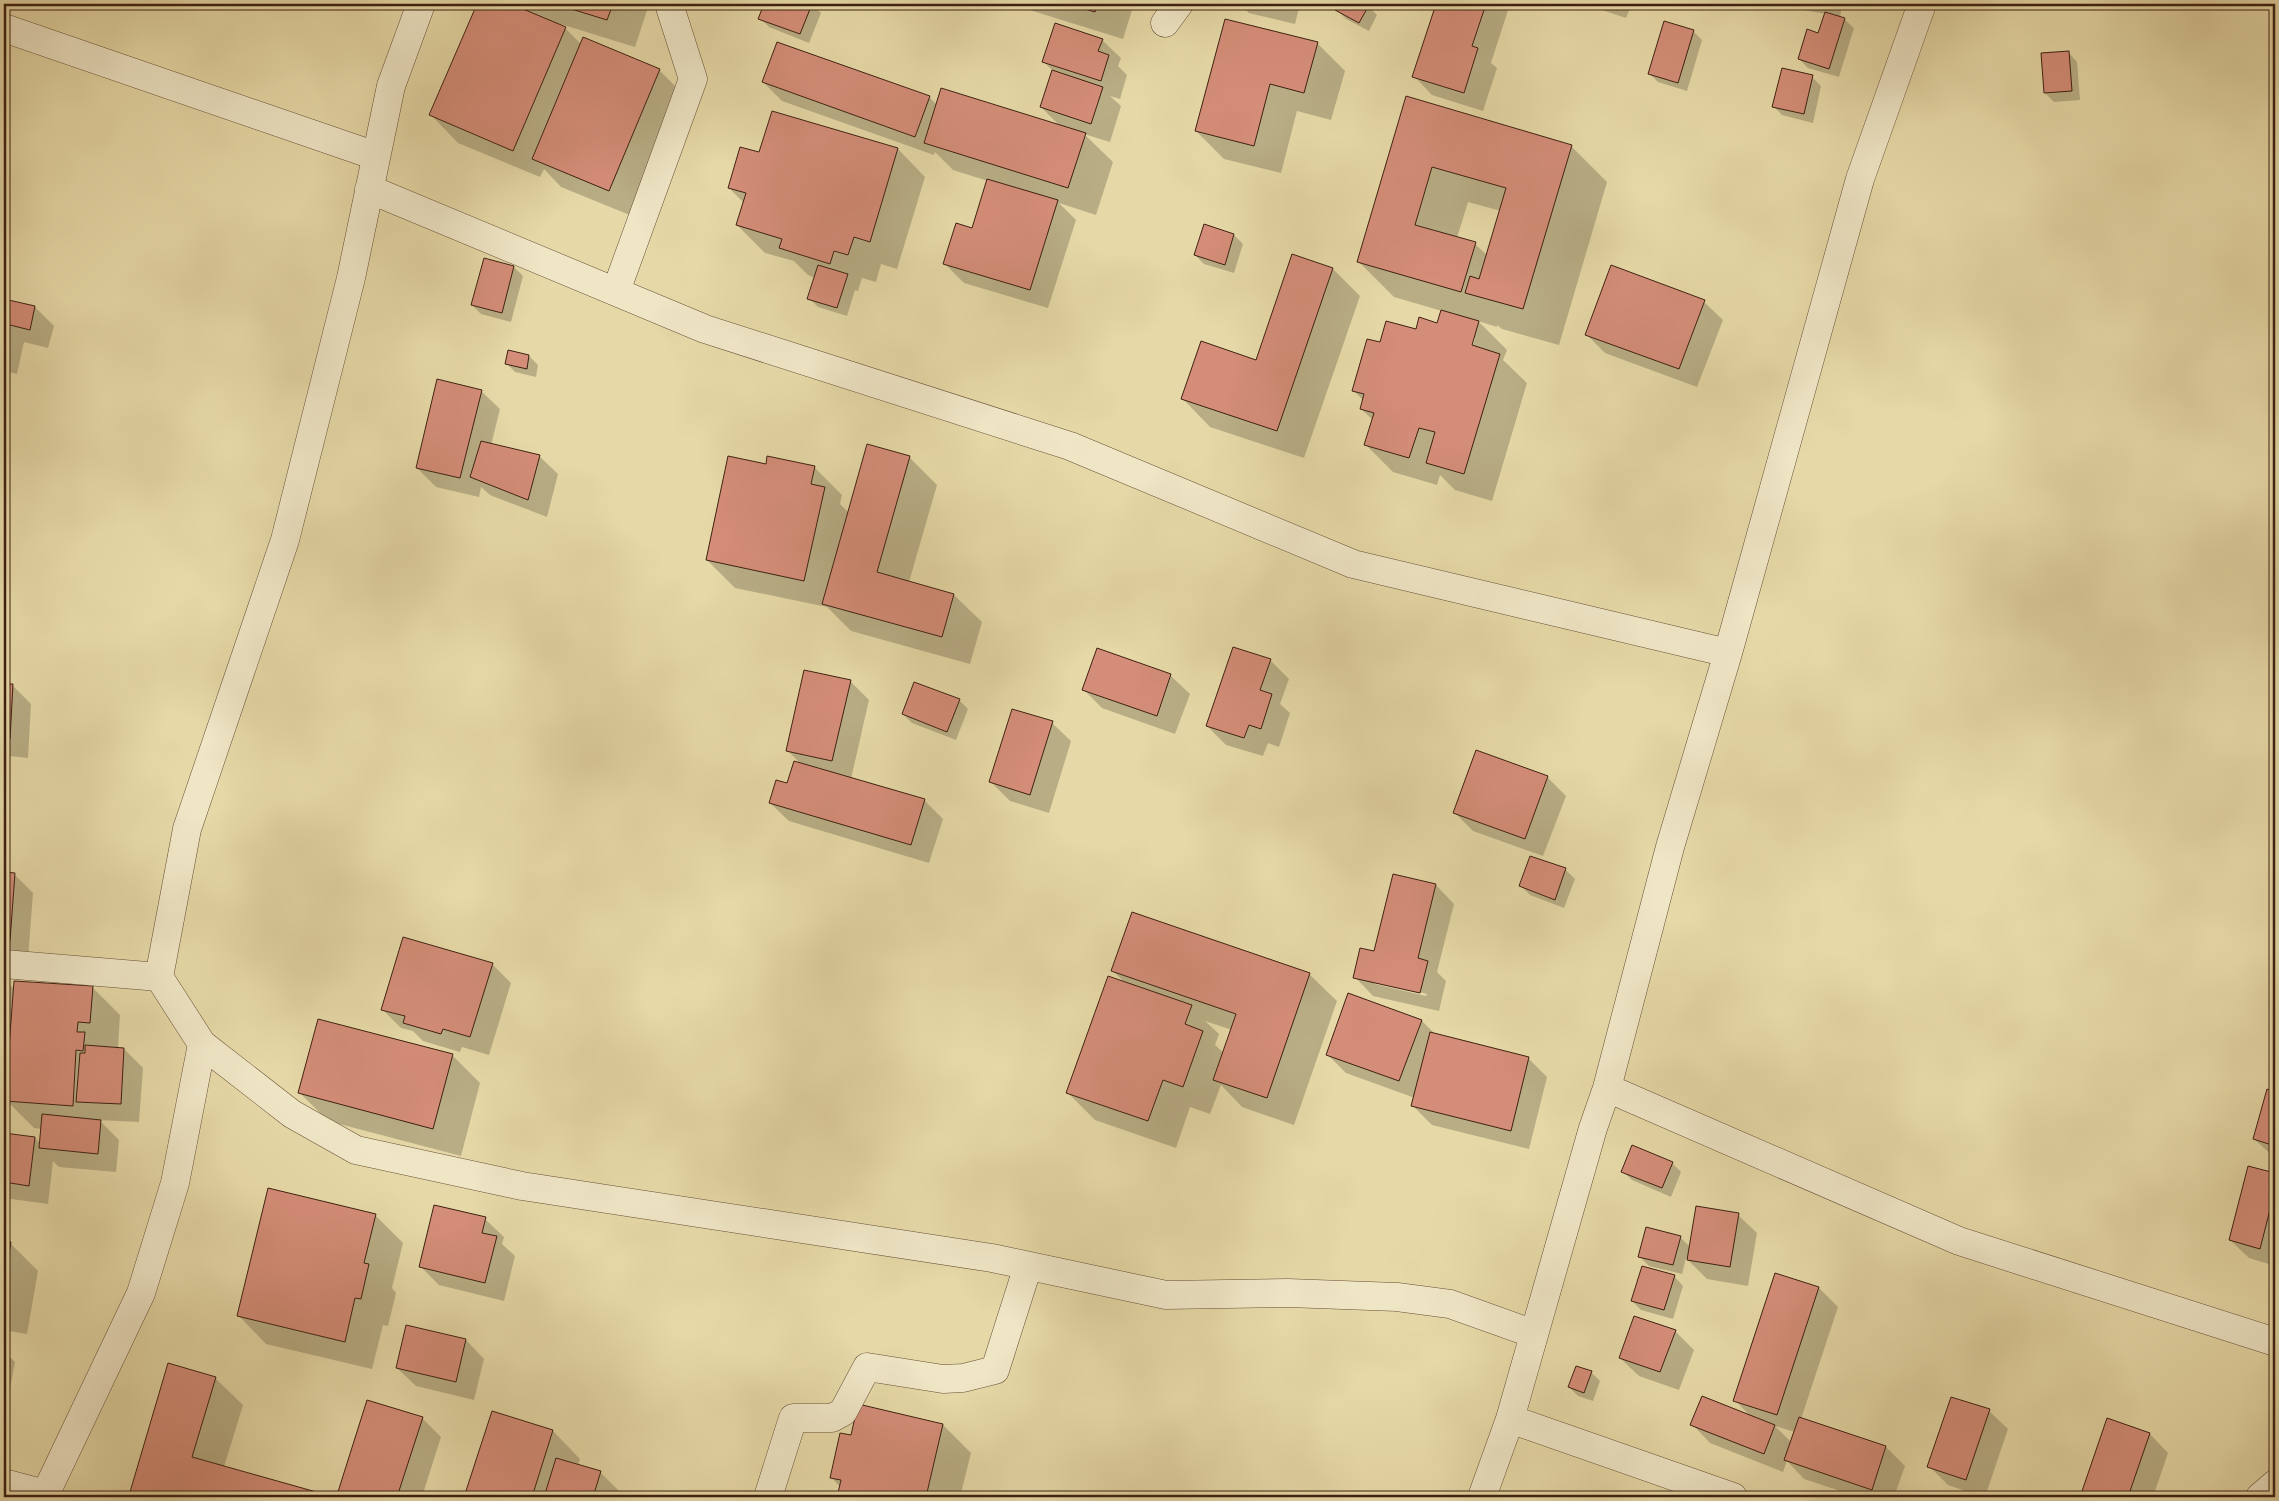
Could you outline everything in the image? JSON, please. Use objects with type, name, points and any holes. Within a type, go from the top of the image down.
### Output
[{"type":"street","points":[[421,4],[391,86],[351,278],[285,540],[187,829],[159,977],[202,1044],[292,1114],[356,1150],[522,1186],[992,1258],[1166,1295],[1288,1293],[1397,1297],[1450,1304],[1534,1334]]},
{"type":"street","points":[[616,291],[693,79],[669,4]]},
{"type":"street","points":[[1482,1497],[1510,1419],[1593,1128],[1607,1088],[1670,847],[1728,653],[1860,179],[1922,4]]},
{"type":"street","points":[[4,28],[376,156]]},
{"type":"street","points":[[370,189],[705,329],[1070,446],[1353,564],[1728,653]]},
{"type":"street","points":[[4,964],[159,977]]},
{"type":"street","points":[[4,1483],[45,1496],[141,1293],[175,1183],[202,1044]]},
{"type":"street","points":[[1607,1088],[1959,1242],[2275,1342]]},
{"type":"street","points":[[768,1497],[793,1418],[832,1418],[843,1412],[867,1367],[943,1379],[963,1378],[995,1370],[1028,1266]]},
{"type":"street","points":[[1510,1419],[1733,1497]]},
{"type":"street","points":[[2260,1497],[2275,1484]]},
{"type":"building","points":[[477,4],[511,4],[566,27],[513,151],[429,115]]},
{"type":"building","points":[[555,4],[613,4],[607,20]]},
{"type":"building","points":[[764,4],[812,4],[800,34],[758,19]]},
{"type":"building","points":[[1068,4],[1098,4],[1095,12]]},
{"type":"building","points":[[1339,4],[1369,5],[1359,23],[1335,10]]},
{"type":"building","points":[[1436,4],[1486,4],[1472,46],[1478,48],[1464,93],[1412,77]]},
{"type":"building","points":[[1599,4],[1619,4],[1617,10]]},
{"type":"building","points":[[1825,12],[1845,18],[1829,69],[1798,59],[1807,29],[1818,33]]},
{"type":"building","points":[[1225,19],[1318,42],[1304,93],[1270,84],[1254,146],[1195,131]]},
{"type":"building","points":[[1664,21],[1694,30],[1678,83],[1648,74]]},
{"type":"building","points":[[1055,23],[1103,39],[1098,51],[1109,55],[1101,81],[1042,62]]},
{"type":"building","points":[[583,37],[660,69],[609,191],[532,159]]},
{"type":"building","points":[[777,42],[930,96],[915,137],[762,82]]},
{"type":"building","points":[[2069,51],[2072,91],[2044,93],[2041,53]]},
{"type":"building","points":[[1782,68],[1813,75],[1804,114],[1772,107]]},
{"type":"building","points":[[1052,70],[1103,87],[1091,124],[1040,107]]},
{"type":"building","points":[[941,88],[1086,133],[1068,188],[924,143]]},
{"type":"building","points":[[1406,96],[1572,145],[1523,309],[1465,293],[1470,276],[1479,279],[1506,188],[1432,167],[1415,225],[1476,242],[1461,292],[1357,262]]},
{"type":"building","points":[[772,111],[898,148],[870,242],[854,237],[848,255],[834,251],[830,264],[779,248],[782,239],[736,225],[746,193],[728,188],[740,147],[759,152]]},
{"type":"building","points":[[987,179],[1058,200],[1030,290],[943,264],[956,223],[972,228]]},
{"type":"building","points":[[1204,224],[1234,234],[1225,265],[1194,255]]},
{"type":"building","points":[[1292,254],[1333,268],[1277,431],[1181,399],[1201,341],[1256,360]]},
{"type":"building","points":[[484,258],[514,266],[502,313],[471,305]]},
{"type":"building","points":[[818,265],[848,274],[837,308],[807,299]]},
{"type":"building","points":[[1611,265],[1705,300],[1679,369],[1585,335]]},
{"type":"building","points":[[4,299],[35,306],[30,330],[6,324],[4,332]]},
{"type":"building","points":[[1441,310],[1479,321],[1472,345],[1500,354],[1464,474],[1426,463],[1435,432],[1419,428],[1409,458],[1364,445],[1374,413],[1360,409],[1364,394],[1352,391],[1367,339],[1380,342],[1386,321],[1416,329],[1419,317],[1437,323]]},
{"type":"building","points":[[508,350],[529,355],[527,369],[505,364]]},
{"type":"building","points":[[437,379],[482,390],[460,478],[416,468]]},
{"type":"building","points":[[481,441],[540,455],[528,500],[470,477]]},
{"type":"building","points":[[867,444],[910,456],[877,572],[954,594],[942,637],[822,604]]},
{"type":"building","points":[[728,456],[766,464],[767,456],[815,466],[811,484],[825,487],[804,581],[706,560]]},
{"type":"building","points":[[1233,647],[1271,659],[1260,690],[1272,694],[1261,729],[1249,725],[1244,738],[1206,726]]},
{"type":"building","points":[[1097,648],[1171,674],[1157,716],[1082,690]]},
{"type":"building","points":[[804,670],[851,680],[832,761],[786,751]]},
{"type":"building","points":[[914,682],[960,699],[947,732],[902,714]]},
{"type":"building","points":[[4,684],[13,684],[10,739],[4,739]]},
{"type":"building","points":[[1012,709],[1053,721],[1030,795],[989,782]]},
{"type":"building","points":[[1476,750],[1548,776],[1525,839],[1453,813]]},
{"type":"building","points":[[794,761],[925,799],[911,845],[769,803],[776,780],[787,783]]},
{"type":"building","points":[[1530,856],[1566,868],[1555,900],[1519,886]]},
{"type":"building","points":[[4,872],[15,873],[10,941],[4,940]]},
{"type":"building","points":[[1393,874],[1436,884],[1418,958],[1428,961],[1420,993],[1353,978],[1360,948],[1374,951]]},
{"type":"building","points":[[1132,912],[1310,973],[1267,1098],[1213,1080],[1236,1014],[1111,971]]},
{"type":"building","points":[[403,937],[493,963],[470,1037],[443,1029],[441,1034],[403,1023],[405,1016],[381,1010]]},
{"type":"building","points":[[1108,976],[1192,1005],[1185,1024],[1203,1031],[1183,1087],[1163,1080],[1148,1121],[1066,1093]]},
{"type":"building","points":[[14,981],[93,986],[90,1023],[78,1022],[77,1032],[85,1032],[83,1051],[76,1050],[73,1106],[5,1101]]},
{"type":"building","points":[[4,982],[9,982],[7,1034],[4,1034]]},
{"type":"building","points":[[1348,993],[1422,1020],[1399,1081],[1326,1055]]},
{"type":"building","points":[[318,1019],[453,1054],[433,1129],[298,1093]]},
{"type":"building","points":[[1430,1032],[1529,1057],[1511,1131],[1411,1106]]},
{"type":"building","points":[[85,1045],[124,1048],[121,1104],[76,1102],[80,1053],[85,1053]]},
{"type":"building","points":[[2267,1089],[2275,1092],[2275,1146],[2253,1139]]},
{"type":"building","points":[[42,1114],[101,1120],[98,1154],[39,1148]]},
{"type":"building","points":[[4,1133],[35,1137],[29,1186],[4,1182]]},
{"type":"building","points":[[1632,1145],[1673,1162],[1662,1188],[1621,1172]]},
{"type":"building","points":[[2248,1166],[2275,1173],[2275,1190],[2260,1249],[2229,1240]]},
{"type":"building","points":[[268,1188],[376,1214],[364,1263],[369,1264],[361,1299],[355,1298],[345,1342],[237,1316]]},
{"type":"building","points":[[434,1205],[486,1217],[482,1233],[497,1236],[485,1283],[419,1267]]},
{"type":"building","points":[[1696,1206],[1739,1213],[1730,1267],[1687,1260]]},
{"type":"building","points":[[1646,1227],[1681,1236],[1673,1265],[1638,1257]]},
{"type":"building","points":[[4,1241],[11,1242],[4,1283]]},
{"type":"building","points":[[1642,1266],[1675,1275],[1664,1310],[1631,1301]]},
{"type":"building","points":[[1775,1273],[1819,1287],[1777,1415],[1733,1401]]},
{"type":"building","points":[[1634,1316],[1676,1330],[1660,1372],[1619,1358]]},
{"type":"building","points":[[406,1325],[466,1339],[456,1382],[396,1368]]},
{"type":"building","points":[[168,1363],[216,1377],[192,1457],[327,1495],[326,1497],[147,1497],[130,1492]]},
{"type":"building","points":[[1576,1366],[1592,1371],[1584,1393],[1568,1387]]},
{"type":"building","points":[[1702,1396],[1775,1425],[1764,1454],[1690,1425]]},
{"type":"building","points":[[1951,1397],[1990,1409],[1966,1480],[1927,1467]]},
{"type":"building","points":[[367,1400],[423,1417],[397,1497],[345,1497],[337,1495]]},
{"type":"building","points":[[858,1404],[943,1424],[926,1497],[837,1497],[841,1480],[830,1478],[840,1433],[851,1435]]},
{"type":"building","points":[[492,1411],[553,1430],[532,1497],[464,1497]]},
{"type":"building","points":[[1799,1417],[1886,1446],[1872,1490],[1784,1460]]},
{"type":"building","points":[[2107,1418],[2150,1433],[2128,1497],[2080,1497]]},
{"type":"building","points":[[556,1458],[601,1471],[593,1497],[544,1497]]},
{"type":"building","points":[[775,1492],[800,1494],[800,1497],[775,1497]]}]
